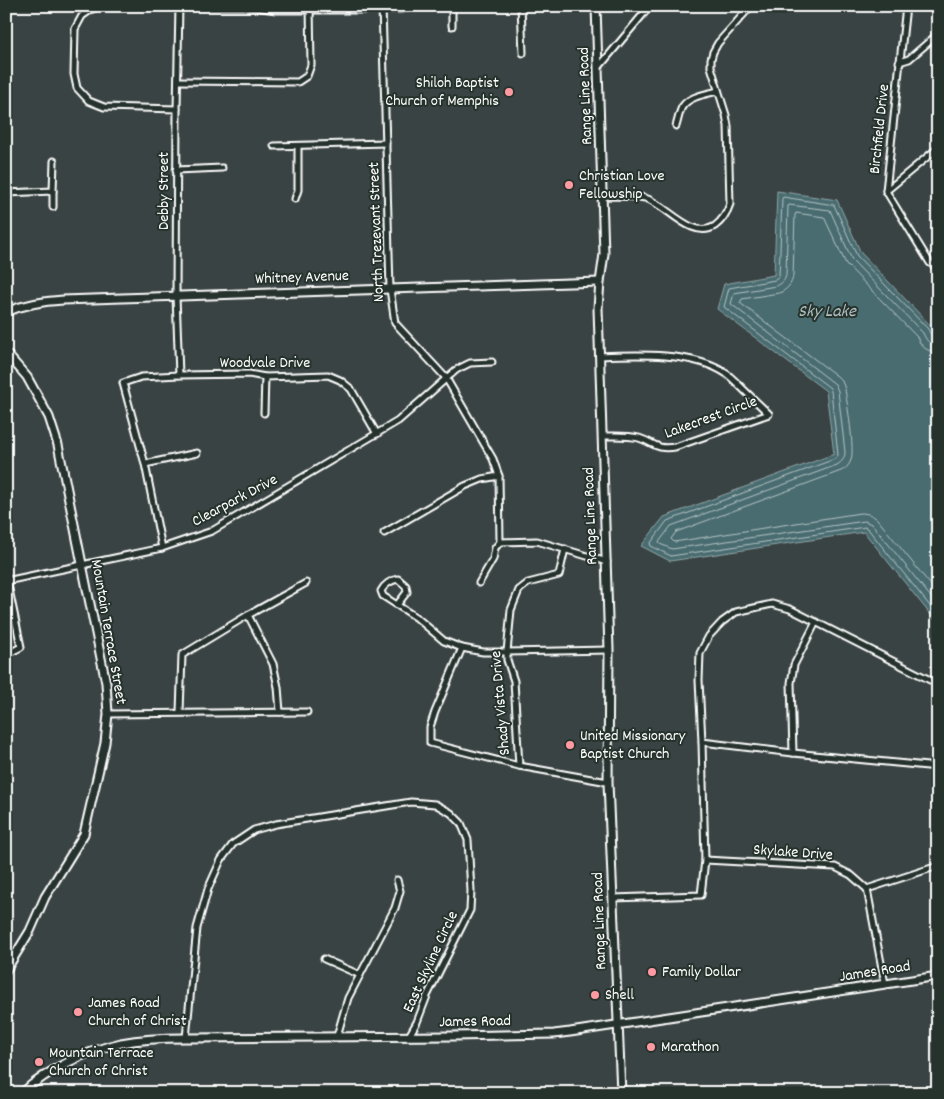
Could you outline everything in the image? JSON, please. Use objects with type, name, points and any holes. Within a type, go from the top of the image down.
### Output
[{"type":"main road","name":"Range Line Road","points":[[596,6],[604,254],[598,308],[609,650],[608,782],[621,1093]]},
{"type":"main road","name":"Whitney Avenue","points":[[6,311],[41,301],[600,282]]},
{"type":"main road","name":"Mountain Terrace Street","points":[[6,353],[27,377],[50,417],[58,445],[106,684],[108,714],[105,743],[84,834],[45,897],[30,930],[6,970]]},
{"type":"main road","name":"James Road","points":[[22,1093],[35,1081],[67,1063],[103,1048],[134,1041],[160,1038],[554,1034],[938,976]]},
{"type":"street","points":[[102,6],[92,9],[82,16],[75,29],[74,74],[77,88],[89,101],[104,108],[177,109]]},
{"type":"street","points":[[173,6],[248,6],[276,10],[310,8],[402,9],[412,6]]},
{"type":"street","name":"Debby Street","points":[[179,6],[176,170],[176,296],[179,375]]},
{"type":"street","points":[[452,6],[452,26]]},
{"type":"street","points":[[521,6],[523,53]]},
{"type":"street","points":[[599,67],[650,6]]},
{"type":"street","points":[[602,196],[645,198],[655,202],[694,228],[712,228],[721,222],[730,204],[728,126],[711,67],[711,59],[718,43],[751,6]]},
{"type":"street","name":"Birchfield Drive","points":[[906,6],[886,191],[930,264],[938,268]]},
{"type":"street","points":[[178,81],[298,82],[307,76],[311,65],[310,8]]},
{"type":"street","name":"North Trezevant Street","points":[[382,8],[390,289],[395,323],[446,378],[494,460],[499,476],[500,542]]},
{"type":"street","points":[[899,62],[909,58],[938,34]]},
{"type":"street","points":[[676,126],[682,107],[688,101],[718,91]]},
{"type":"street","points":[[274,146],[386,144]]},
{"type":"street","points":[[295,200],[298,190],[298,146]]},
{"type":"street","points":[[886,191],[938,148]]},
{"type":"street","points":[[53,207],[54,161]]},
{"type":"street","points":[[176,170],[222,168]]},
{"type":"street","points":[[6,193],[53,191]]},
{"type":"street","name":"Lakecrest Circle","points":[[600,356],[633,354],[668,357],[697,361],[713,366],[728,375],[769,414],[665,449],[630,436],[602,436]]},
{"type":"street","name":"Clearpark Drive","points":[[7,579],[162,548],[212,531],[398,421],[456,370],[470,363],[492,362]]},
{"type":"street","name":"Woodvale Drive","points":[[144,464],[123,383],[142,378],[179,375],[249,374],[265,377],[328,375],[340,380],[351,389],[377,434]]},
{"type":"street","points":[[264,413],[265,377]]},
{"type":"street","points":[[162,548],[144,464],[197,453]]},
{"type":"street","points":[[384,533],[465,486],[482,479],[499,476]]},
{"type":"street","points":[[480,584],[493,559],[495,548],[500,542],[536,541],[607,562]]},
{"type":"street","name":"Shady Vista Drive","points":[[519,766],[514,681],[507,652],[511,610],[519,590],[528,583],[560,575],[565,549]]},
{"type":"street","points":[[6,655],[21,647],[7,579]]},
{"type":"street","points":[[397,605],[407,592],[406,586],[398,579],[383,587],[381,591],[383,596],[416,618],[444,641],[462,648],[483,652],[609,650]]},
{"type":"street","points":[[180,712],[182,655],[306,583]]},
{"type":"street","points":[[613,898],[702,895],[705,860],[699,680],[700,653],[708,636],[722,622],[736,612],[772,604],[790,609],[938,684]]},
{"type":"street","points":[[248,615],[273,664],[278,687],[280,712]]},
{"type":"street","points":[[793,753],[791,683],[794,665],[816,622]]},
{"type":"street","points":[[462,648],[435,712],[430,727],[430,743],[519,766],[608,782]]},
{"type":"street","points":[[108,714],[307,712]]},
{"type":"street","points":[[702,742],[936,767],[938,728]]},
{"type":"street","name":"East Skyline Circle","points":[[186,1038],[197,928],[208,888],[221,860],[233,844],[254,830],[276,824],[411,802],[435,804],[451,813],[461,823],[468,840],[472,891],[470,910],[409,1036]]},
{"type":"street","name":"Skylake Drive","points":[[705,860],[835,867],[851,875],[866,889]]},
{"type":"street","points":[[885,984],[866,889],[938,866]]},
{"type":"street","points":[[337,1036],[348,998],[394,908],[400,891],[397,880]]},
{"type":"street","points":[[324,959],[360,975]]},
{"type":"water","name":"Sky Lake","points":[[777,191],[837,200],[861,253],[932,327],[938,338],[938,624],[864,532],[670,561],[641,546],[664,517],[834,454],[826,391],[717,309],[724,284],[774,275]]},
{"type":"place","name":"Shiloh Baptist Church of Memphis","points":[[509,92]]},
{"type":"place","name":"Christian Love Fellowship","points":[[569,185]]},
{"type":"place","name":"United Missionary Baptist Church","points":[[570,745]]},
{"type":"place","name":"Family Dollar","points":[[652,972]]},
{"type":"place","name":"Shell","points":[[595,995]]},
{"type":"place","name":"James Road Church of Christ","points":[[78,1012]]},
{"type":"place","name":"Marathon","points":[[651,1047]]},
{"type":"place","name":"Mountain Terrace Church of Christ","points":[[39,1062]]}]
